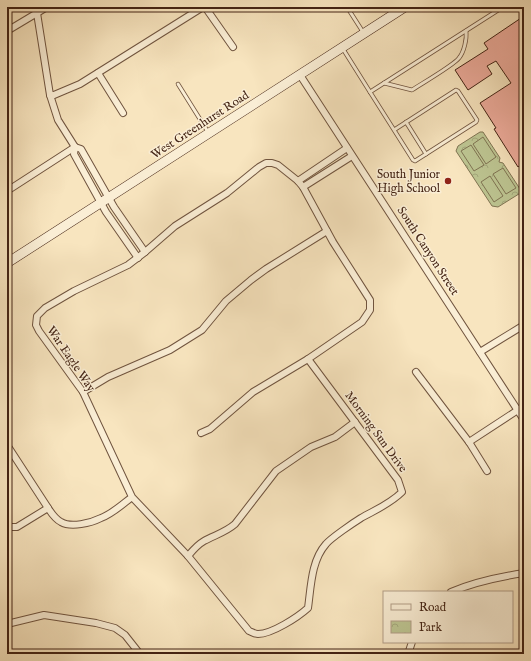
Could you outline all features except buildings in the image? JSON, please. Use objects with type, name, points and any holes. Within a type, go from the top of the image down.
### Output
[{"type":"main road","name":"West Greenhurst Road","points":[[7,263],[405,7]]},
{"type":"street","points":[[7,31],[36,10],[47,7]]},
{"type":"street","points":[[50,95],[54,95],[80,84],[204,7],[233,47]]},
{"type":"street","points":[[36,10],[50,95],[58,120],[75,146],[81,149],[105,200],[138,258]]},
{"type":"street","points":[[98,73],[123,113]]},
{"type":"street","name":"South Canyon Street","points":[[300,75],[524,420]]},
{"type":"street","points":[[7,192],[75,146]]},
{"type":"street","points":[[201,433],[210,430],[253,392],[308,359],[362,322],[370,310],[370,300],[332,242],[303,187],[298,181],[347,148]]},
{"type":"street","points":[[303,187],[352,156]]},
{"type":"street","name":"War Eagle Way","points":[[132,497],[83,392],[39,331],[36,325],[37,316],[45,308],[58,300],[117,271],[138,258],[175,226],[227,193],[266,163],[272,163],[278,166],[298,181]]},
{"type":"street","points":[[105,200],[145,252]]},
{"type":"street","points":[[83,392],[108,377],[170,350],[202,330],[226,301],[251,280],[327,231]]},
{"type":"street","points":[[480,352],[524,325]]},
{"type":"street","name":"Morning Sun Drive","points":[[132,497],[188,556],[249,631],[257,634],[268,632],[296,619],[308,608],[312,573],[318,557],[326,544],[359,519],[393,501],[402,492],[398,480],[308,359]]},
{"type":"street","points":[[416,372],[469,442],[486,471]]},
{"type":"street","points":[[469,442],[524,406]]},
{"type":"street","points":[[188,556],[204,541],[228,530],[235,524],[276,471],[311,447],[334,437],[355,422]]},
{"type":"street","points":[[7,445],[54,517],[61,522],[69,524],[83,523],[102,518],[132,497]]},
{"type":"street","points":[[7,527],[17,527],[48,508]]},
{"type":"street","points":[[453,591],[467,585],[498,577],[524,573]]},
{"type":"street","points":[[467,585],[470,591]]},
{"type":"street","points":[[7,624],[44,615],[96,623],[115,628],[125,635],[140,654]]},
{"type":"street","points":[[408,654],[412,643]]},
{"type":"lane","points":[[347,7],[364,34]]},
{"type":"lane","points":[[370,92],[503,7]]},
{"type":"lane","points":[[384,84],[412,90],[458,60],[467,36],[466,31]]},
{"type":"lane","points":[[342,47],[370,92],[394,130],[413,160],[415,161],[477,120],[456,90],[394,130]]},
{"type":"lane","points":[[178,84],[209,133]]},
{"type":"lane","points":[[406,122],[426,154]]},
{"type":"green space","points":[[480,132],[483,132],[500,158],[499,162],[503,163],[522,192],[498,207],[492,206],[456,151],[458,146]]},
{"type":"green space","points":[[483,137],[496,157],[486,164],[473,144]]},
{"type":"green space","points":[[471,145],[484,165],[474,171],[461,151]]},
{"type":"green space","points":[[503,168],[516,188],[506,194],[493,174]]},
{"type":"green space","points":[[490,176],[503,196],[494,202],[481,182]]},
{"type":"place","name":"South Junior High School","points":[[448,181]]}]
